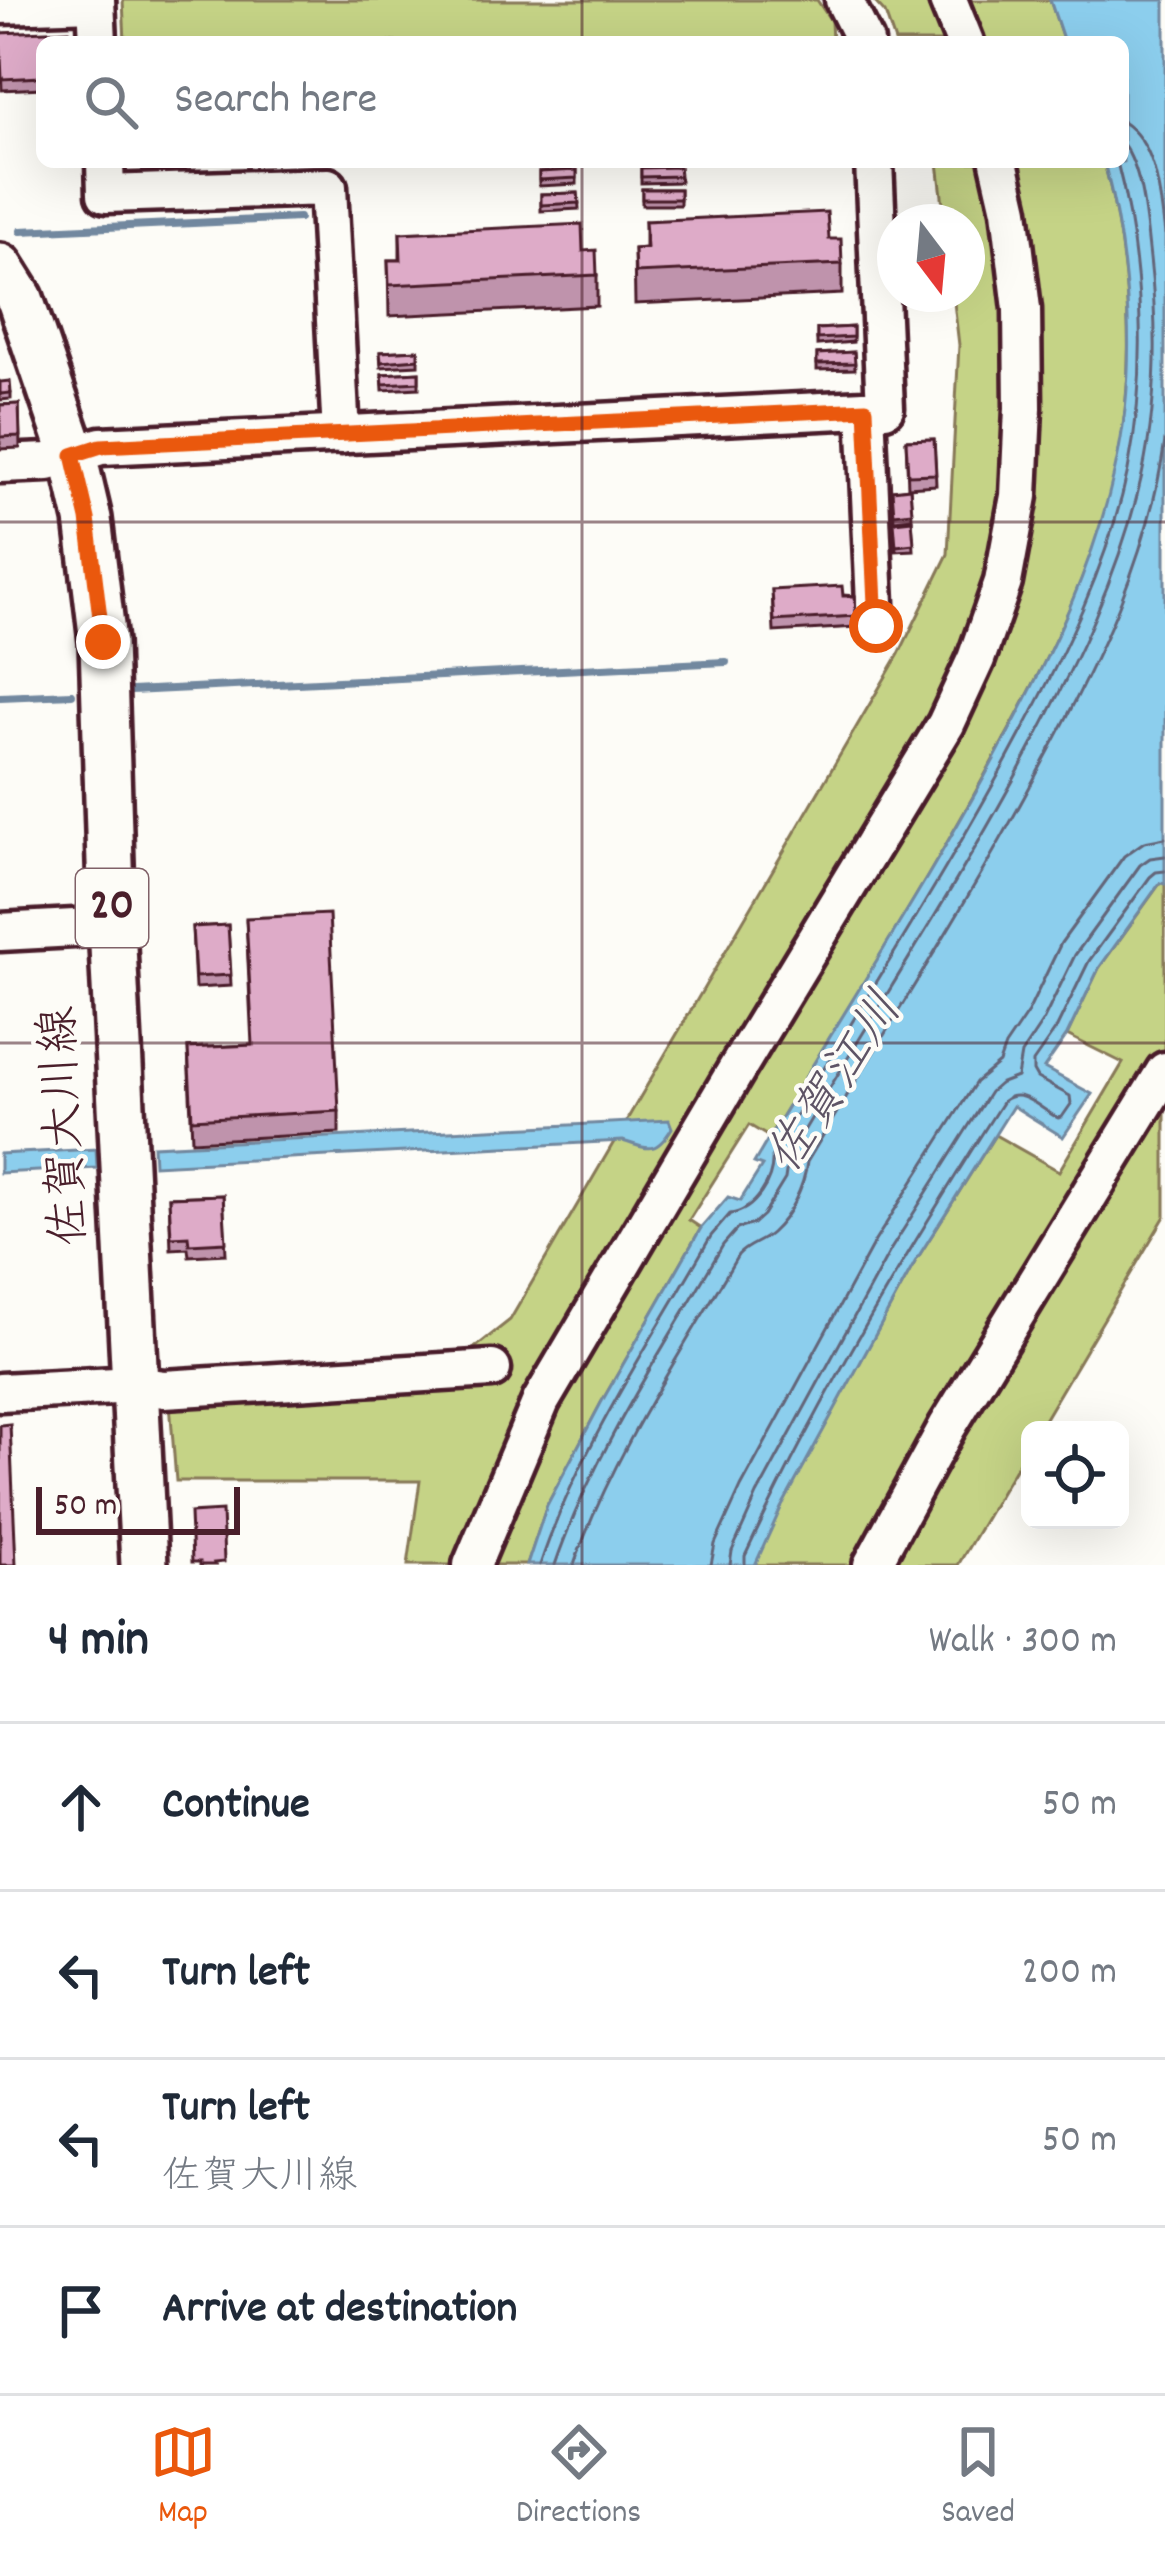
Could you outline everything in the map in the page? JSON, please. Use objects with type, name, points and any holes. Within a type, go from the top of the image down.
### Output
[{"type":"main road","name":"佐賀大川線","points":[[0,266],[20,299],[73,455],[88,519],[103,642],[112,926],[144,1565]]},
{"type":"street","points":[[844,0],[862,36]]},
{"type":"street","points":[[948,0],[963,36]]},
{"type":"street","points":[[0,5],[96,1],[98,36]]},
{"type":"street","points":[[105,168],[106,194],[328,187],[341,434]]},
{"type":"street","points":[[0,464],[49,462],[101,446],[885,409],[874,168]]},
{"type":"street","points":[[472,1565],[541,1401],[946,724],[976,658],[1003,582],[1019,496],[1024,408],[1022,310],[1000,168]]},
{"type":"street","points":[[866,409],[876,626]]},
{"type":"street","points":[[0,932],[112,926]]},
{"type":"street","points":[[872,1565],[947,1427],[1165,1071]]},
{"type":"street","points":[[0,1392],[135,1385],[164,1389],[492,1369]]},
{"type":"green space","points":[[123,0],[817,0],[831,21],[832,36],[125,36]]},
{"type":"green space","points":[[873,0],[1050,0],[1062,36],[893,36],[885,13]]},
{"type":"green space","points":[[939,168],[1105,168],[1125,276],[1127,393],[1116,469],[1083,576],[1036,679],[974,795],[769,1137],[749,1125],[689,1220],[701,1228],[547,1505],[527,1565],[408,1565],[420,1481],[176,1481],[170,1403],[487,1383],[472,1350],[510,1320],[899,654],[948,554],[959,345],[955,312],[985,312],[985,204],[943,204]]},
{"type":"green space","points":[[1161,882],[1165,884],[1165,1216],[1043,1421],[1021,1421],[1021,1458],[958,1565],[749,1565],[915,1262],[995,1135],[1059,1171],[1123,1063],[1067,1035],[1099,968]]},
{"type":"water","name":"佐賀江川","points":[[1050,0],[1165,0],[1165,884],[1160,883],[1099,968],[1067,1035],[1044,1068],[1092,1094],[1063,1137],[1013,1106],[915,1262],[781,1508],[755,1565],[527,1565],[547,1505],[701,1228],[728,1197],[740,1201],[762,1166],[754,1163],[976,793],[1054,641],[1095,540],[1115,469],[1127,393],[1125,276],[1105,168],[1129,168],[1129,36],[1062,36]]},
{"type":"water","points":[[669,1120],[672,1128],[652,1148],[623,1141],[154,1165],[153,1146]]},
{"type":"water","points":[[96,1149],[97,1168],[0,1173],[0,1154]]},
{"type":"building","points":[[69,30],[70,36],[36,36],[36,77],[2,79],[0,33]]},
{"type":"building","points":[[641,168],[679,168],[680,176],[641,177]]},
{"type":"building","points":[[577,170],[577,178],[539,180],[539,172]]},
{"type":"building","points":[[642,189],[680,189],[680,199],[642,199]]},
{"type":"building","points":[[578,193],[579,203],[541,205],[541,194]]},
{"type":"building","points":[[827,212],[829,239],[841,239],[842,264],[635,273],[634,249],[647,248],[645,221]]},
{"type":"building","points":[[582,224],[583,251],[596,250],[597,275],[389,285],[388,260],[401,260],[400,233]]},
{"type":"building","points":[[853,327],[853,337],[817,339],[817,329]]},
{"type":"building","points":[[418,350],[418,359],[381,362],[380,352]]},
{"type":"building","points":[[854,352],[855,363],[817,364],[817,354]]},
{"type":"building","points":[[419,372],[419,382],[383,384],[382,374]]},
{"type":"building","points":[[10,381],[11,393],[0,394],[0,382]]},
{"type":"building","points":[[19,404],[20,436],[0,437],[0,405]]},
{"type":"building","points":[[934,439],[936,474],[908,475],[906,440]]},
{"type":"building","points":[[910,488],[912,512],[894,514],[892,490]]},
{"type":"building","points":[[912,520],[914,544],[896,546],[894,522]]},
{"type":"building","points":[[842,586],[843,596],[855,596],[856,616],[774,621],[772,590]]},
{"type":"building","points":[[329,914],[339,1111],[192,1119],[188,1048],[253,1045],[246,918]]},
{"type":"building","points":[[228,925],[231,975],[195,977],[192,927]]},
{"type":"building","points":[[223,1195],[226,1242],[189,1244],[188,1236],[171,1237],[169,1197]]},
{"type":"building","points":[[10,1424],[16,1565],[0,1565],[0,1425]]},
{"type":"building","points":[[222,1511],[224,1562],[192,1562],[190,1513]]},
{"type":"waterway","points":[[21,231],[299,218]]},
{"type":"waterway","points":[[131,691],[726,662]]},
{"type":"waterway","points":[[0,697],[72,694]]},
{"type":"route","points":[[103,642],[88,519],[73,455],[101,446],[866,409],[876,626]]}]
